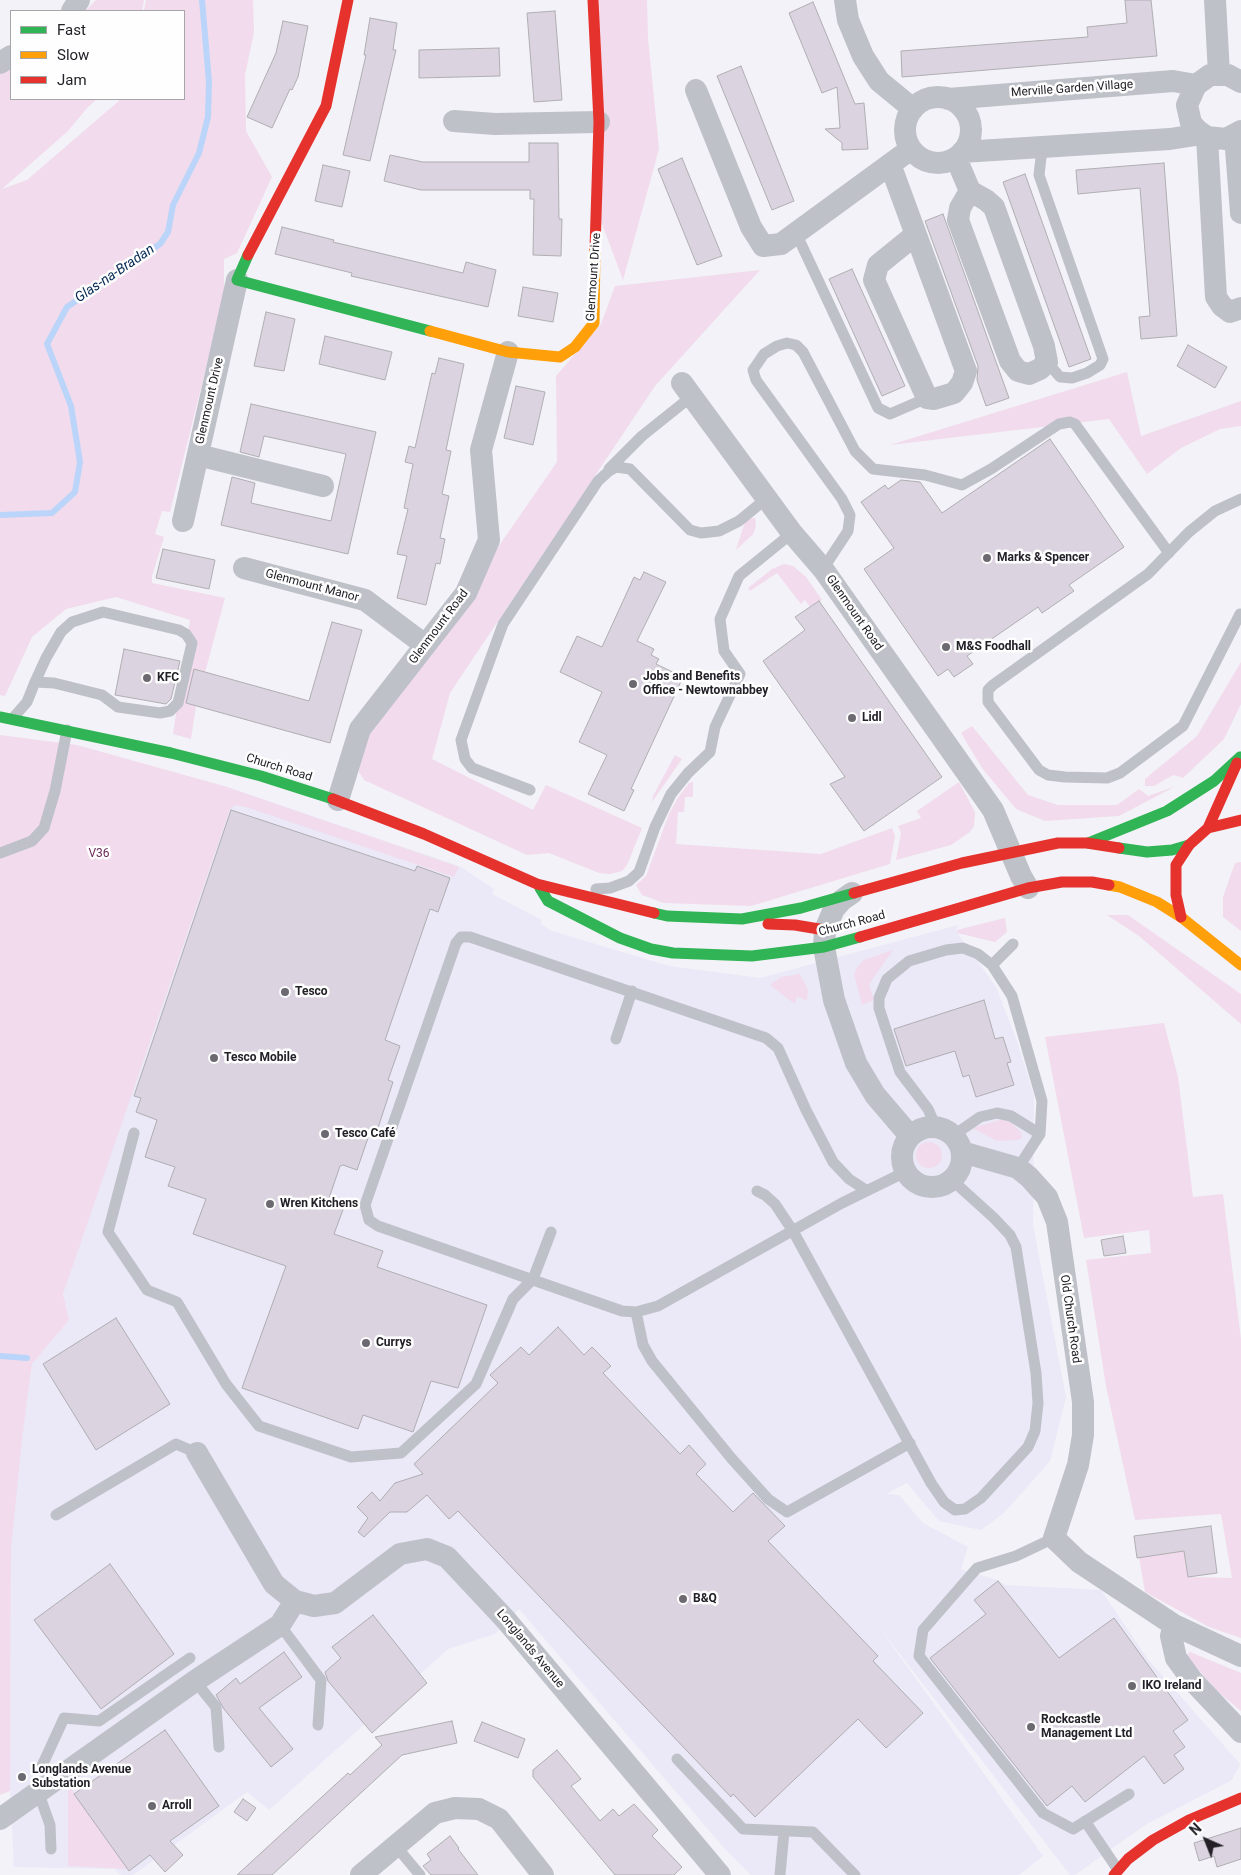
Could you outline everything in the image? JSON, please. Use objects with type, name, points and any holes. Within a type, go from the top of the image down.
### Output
[{"type":"street","name":"Glenmount Drive","points":[[183,521],[237,280],[256,237],[326,106],[348,0]]},
{"type":"street","name":"Glenmount Drive","points":[[237,280],[508,352],[560,357],[575,347],[594,323],[593,279],[598,213],[600,122],[593,0]]},
{"type":"street","points":[[845,0],[848,20],[863,56],[879,81],[913,109]]},
{"type":"street","points":[[1215,0],[1234,78],[1210,75],[1196,85],[1188,98],[1188,114],[1191,123],[1204,135],[1216,139],[1238,134],[1241,213]]},
{"type":"street","name":"Merville Garden Village","points":[[948,99],[1173,81],[1196,85]]},
{"type":"street","points":[[696,90],[751,227],[763,246],[781,244],[911,149]]},
{"type":"street","points":[[970,191],[960,208],[958,220],[1010,361],[1018,371],[1028,374],[1040,369],[1047,362],[1044,346],[994,207],[970,191],[959,155],[970,138],[970,122],[963,108],[948,99],[929,98],[913,109],[905,128],[911,149],[916,155],[931,162],[940,163],[959,155],[1204,135]]},
{"type":"street","points":[[454,121],[495,124],[600,122]]},
{"type":"street","points":[[1204,135],[1216,297],[1222,306],[1230,312],[1241,308]]},
{"type":"street","points":[[890,164],[966,372],[962,383],[954,393],[934,399],[927,398],[874,280],[878,264],[915,235]]},
{"type":"street","name":"Glenmount Road","points":[[338,800],[360,728],[466,593],[490,540],[481,450],[508,352]]},
{"type":"street","name":"Glenmount Road","points":[[687,389],[792,533],[823,569],[993,810],[1028,888]]},
{"type":"street","points":[[198,455],[323,486]]},
{"type":"street","name":"Glenmount Manor","points":[[244,568],[365,600],[425,645]]},
{"type":"street","name":"Church Road","points":[[0,717],[67,730],[252,774],[338,800],[458,847],[537,884],[666,916],[742,919],[801,908],[1011,852],[1058,843],[1087,843],[1147,852],[1172,850],[1189,845]]},
{"type":"street","points":[[1181,916],[1174,879],[1176,865],[1189,845],[1208,828],[1240,756]]},
{"type":"street","points":[[1087,843],[1166,811],[1214,781],[1240,756]]},
{"type":"street","points":[[1208,828],[1241,820]]},
{"type":"street","name":"Church Road","points":[[537,884],[548,901],[620,938],[652,949],[673,953],[752,956],[1028,888],[1062,882],[1092,882],[1111,885],[1157,902],[1181,916],[1241,965]]},
{"type":"street","points":[[852,893],[834,909],[825,938],[834,1000],[856,1063],[875,1095],[910,1136]]},
{"type":"street","points":[[742,919],[825,938]]},
{"type":"street","points":[[918,1130],[951,1138],[962,1162],[959,1172],[952,1180],[945,1185],[927,1187],[918,1185],[905,1172],[902,1154],[910,1136],[918,1130]]},
{"type":"street","name":"Old Church Road","points":[[951,1138],[1018,1168],[1047,1197],[1057,1222],[1083,1402],[1083,1435],[1078,1465],[1054,1538]]},
{"type":"street","name":"Longlands Avenue","points":[[197,1452],[274,1584],[295,1601],[314,1606],[335,1603],[400,1554],[427,1550],[447,1557],[506,1620],[720,1875]]},
{"type":"street","points":[[1054,1538],[1079,1562],[1174,1624],[1241,1656]]},
{"type":"street","points":[[0,1819],[195,1681],[280,1624],[295,1601]]},
{"type":"street","points":[[1174,1624],[1171,1636],[1176,1658],[1192,1680],[1241,1732]]},
{"type":"street","points":[[1116,1873],[1128,1859],[1153,1840],[1189,1820],[1241,1798]]},
{"type":"street","points":[[361,1875],[435,1813],[455,1808],[479,1809],[499,1819],[543,1875]]},
{"type":"lane","points":[[1042,149],[1040,175],[1103,359],[1100,365],[1087,373],[1072,378],[1060,377],[1047,362]]},
{"type":"lane","points":[[796,233],[878,408],[890,414],[927,398]]},
{"type":"lane","points":[[823,569],[848,531],[850,515],[842,499],[756,380],[753,370],[764,354],[777,346],[787,343],[796,345],[803,352],[855,450],[873,469],[924,475],[962,485],[991,469],[1059,424],[1070,422],[1075,424],[1169,553]]},
{"type":"lane","points":[[530,790],[472,768],[465,759],[461,740],[503,624],[598,481],[687,389]]},
{"type":"lane","points":[[598,481],[608,471],[623,466],[630,469],[690,530],[701,533],[719,531],[739,521],[767,498]]},
{"type":"lane","points":[[1240,614],[1183,726],[1120,773],[1107,778],[1048,775],[1039,770],[988,702],[988,690],[993,684],[1148,574],[1189,532],[1215,511],[1241,499]]},
{"type":"lane","points":[[575,892],[610,888],[629,881],[639,872],[655,827],[671,794],[688,772],[710,752],[715,727],[740,674],[724,651],[720,619],[739,576],[792,533]]},
{"type":"lane","points":[[12,719],[26,702],[35,682],[61,632],[72,622],[103,612],[180,630],[186,634],[192,643],[178,703],[170,711],[160,713],[118,706],[102,695],[54,682],[35,682]]},
{"type":"lane","points":[[0,853],[32,841],[44,828],[55,790],[67,730]]},
{"type":"lane","points":[[866,1190],[849,1179],[832,1162],[778,1048],[766,1038],[470,937],[461,937],[456,943],[365,1205],[369,1220],[378,1226],[622,1311],[636,1312],[658,1306],[866,1190],[905,1172]]},
{"type":"lane","points":[[992,965],[1013,944]]},
{"type":"lane","points":[[1018,1168],[1040,1134],[1042,1101],[1012,996],[992,965],[978,954],[963,948],[946,950],[909,961],[893,972],[882,988],[879,1008],[900,1072],[951,1138],[980,1117],[996,1113],[1011,1116],[1040,1134]]},
{"type":"lane","points":[[616,1039],[632,991]]},
{"type":"lane","points":[[134,1133],[108,1232],[147,1290],[177,1302],[226,1384],[259,1426],[351,1458],[401,1453],[476,1384],[513,1299],[533,1280],[551,1232]]},
{"type":"lane","points":[[757,1191],[765,1194],[775,1204],[793,1231],[944,1502],[955,1510],[965,1509],[981,1498],[1028,1447],[1037,1423],[1036,1373],[1016,1247],[1010,1235],[994,1218],[952,1180]]},
{"type":"lane","points":[[636,1312],[643,1345],[652,1361],[732,1459],[768,1499],[787,1512],[910,1443]]},
{"type":"lane","points":[[56,1515],[176,1444],[197,1452]]},
{"type":"lane","points":[[1054,1538],[1016,1556],[977,1568],[923,1630],[919,1656],[1043,1813],[1073,1829],[1129,1794]]},
{"type":"lane","points":[[280,1624],[321,1680],[318,1725]]},
{"type":"lane","points":[[41,1768],[64,1718],[99,1721],[190,1658]]},
{"type":"lane","points":[[195,1681],[216,1708],[219,1747]]},
{"type":"lane","points":[[146,1688],[159,1707]]},
{"type":"lane","points":[[677,1759],[743,1829],[813,1832],[855,1875]]},
{"type":"lane","points":[[38,1791],[50,1826],[51,1849]]},
{"type":"lane","points":[[1085,1821],[1116,1873]]},
{"type":"lane","points":[[780,1875],[784,1831]]},
{"type":"lane","points":[[395,1845],[420,1875]]},
{"type":"shaded area","points":[[224,786],[459,866],[494,889],[492,894],[542,920],[540,924],[552,931],[669,966],[760,978],[958,925],[956,931],[996,987],[1017,1041],[1034,1096],[1033,1225],[1066,1397],[1050,1461],[1004,1513],[981,1530],[939,1521],[907,1483],[886,1494],[899,1495],[923,1523],[968,1547],[961,1569],[997,1580],[1006,1585],[1101,1590],[1147,1658],[1240,1764],[1232,1780],[1145,1825],[1075,1875],[1070,1875],[876,1623],[1043,1856],[1019,1875],[751,1875],[725,1849],[519,1609],[495,1634],[448,1649],[269,1810],[247,1792],[133,1875],[121,1875],[115,1869],[14,1867],[10,1791],[11,1511],[32,1364],[69,1320],[63,1294]]},
{"type":"green space","points":[[96,0],[144,0],[142,10],[86,10]]},
{"type":"green space","points":[[146,0],[253,0],[254,32],[245,75],[246,131],[272,177],[237,253],[224,259],[224,296],[170,512],[162,511],[155,534],[164,537],[152,576],[152,583],[225,598],[196,706],[191,739],[173,734],[190,620],[116,597],[66,609],[32,637],[5,696],[0,695],[0,73],[10,67],[10,100],[96,100],[68,131],[2,189],[27,180],[120,100],[185,100],[185,10],[144,10]]},
{"type":"green space","points":[[599,0],[647,0],[648,38],[659,149],[623,280],[598,213]]},
{"type":"green space","points":[[760,270],[655,386],[450,693],[432,759],[533,810],[546,785],[642,828],[627,865],[622,871],[610,874],[599,873],[549,853],[527,855],[364,780],[359,772],[361,745],[557,462],[556,376],[601,324],[615,286]]},
{"type":"green space","points":[[1127,372],[1141,436],[1241,401],[1241,426],[1220,429],[1181,448],[1147,474],[1109,419],[890,445]]},
{"type":"green space","points":[[755,518],[756,526],[753,534],[736,550],[746,519]]},
{"type":"green space","points":[[784,564],[793,566],[806,577],[822,600],[810,607],[805,600],[801,604],[777,573],[750,591],[748,588],[772,569]]},
{"type":"green space","points":[[1241,662],[1241,704],[1224,739],[1183,778],[1173,775],[1154,786],[1145,786],[1145,779],[1197,736]]},
{"type":"green space","points":[[972,726],[1028,795],[1058,805],[1117,805],[1139,789],[1148,796],[1176,786],[1119,816],[1045,821],[1016,809],[982,768],[961,733]]},
{"type":"green space","name":"V36","points":[[0,735],[77,745],[224,786],[459,867],[454,877],[246,807],[235,805],[230,809],[63,1294],[69,1320],[32,1364],[22,1438],[11,1549],[10,1791],[0,1795]]},
{"type":"green space","points":[[675,755],[682,759],[652,802],[653,796]]},
{"type":"green space","points":[[693,782],[693,797],[685,797],[684,812],[678,812],[676,844],[821,854],[892,828],[895,836],[890,864],[751,906],[664,903],[642,895],[636,885],[646,876],[669,814],[677,799],[689,783]]},
{"type":"green space","points":[[959,782],[975,812],[974,826],[970,832],[951,845],[896,860],[901,833],[898,826],[921,818],[917,811]]},
{"type":"green space","points":[[1241,862],[1241,931],[1223,917],[1223,897],[1235,863]]},
{"type":"green space","points":[[1107,915],[1128,915],[1241,994],[1241,1024],[1139,936]]},
{"type":"green space","points":[[1005,918],[1007,932],[995,942],[957,933],[957,930]]},
{"type":"green space","points":[[893,950],[869,984],[874,1000],[862,1005],[854,974],[859,965],[864,960]]},
{"type":"green space","points":[[800,974],[808,990],[807,1001],[797,996],[795,1004],[770,985],[781,977]]},
{"type":"green space","points":[[1164,1023],[1178,1077],[1193,1197],[1223,1194],[1241,1339],[1241,1638],[1209,1627],[1145,1592],[1139,1557],[1184,1551],[1188,1577],[1232,1578],[1221,1514],[1135,1520],[1106,1386],[1086,1260],[1151,1253],[1149,1230],[1084,1238],[1045,1037]]},
{"type":"green space","points":[[1008,1118],[1021,1133],[1022,1138],[1018,1140],[997,1141],[972,1128]]},
{"type":"green space","points":[[929,1142],[938,1146],[942,1155],[938,1164],[929,1168],[920,1164],[916,1155],[920,1146]]},
{"type":"green space","points":[[1190,1652],[1241,1673],[1241,1711],[1217,1691],[1189,1659],[1187,1655]]},
{"type":"green space","points":[[71,1788],[127,1869],[68,1866],[68,1791]]},
{"type":"building","points":[[1125,0],[1151,0],[1157,56],[902,77],[901,51],[1088,37],[1087,27],[1127,23]]},
{"type":"building","points":[[813,2],[855,104],[864,103],[868,149],[842,150],[842,143],[825,129],[840,128],[837,87],[822,93],[789,13]]},
{"type":"building","points":[[555,11],[562,100],[534,102],[527,13]]},
{"type":"building","points":[[370,18],[397,23],[393,50],[396,50],[370,161],[343,155],[366,55],[364,55]]},
{"type":"building","points":[[283,21],[308,26],[298,77],[292,90],[290,89],[272,128],[247,117],[276,53]]},
{"type":"building","points":[[499,48],[500,76],[419,78],[419,50]]},
{"type":"building","points":[[741,66],[794,201],[772,210],[717,76]]},
{"type":"building","points":[[529,143],[558,143],[559,219],[562,219],[561,256],[533,255],[534,199],[530,199],[530,190],[421,190],[384,181],[390,155],[423,162],[529,162]]},
{"type":"building","points":[[682,158],[722,256],[697,265],[658,169]]},
{"type":"building","points":[[1164,163],[1177,336],[1141,339],[1139,317],[1150,316],[1140,188],[1078,194],[1076,170]]},
{"type":"building","points":[[323,165],[350,171],[342,207],[315,201]]},
{"type":"building","points":[[1025,174],[1091,359],[1069,367],[1003,182]]},
{"type":"building","points":[[943,214],[1009,398],[986,406],[977,380],[978,366],[925,221]]},
{"type":"building","points":[[282,227],[334,240],[333,242],[463,273],[466,262],[496,270],[488,307],[351,276],[352,273],[275,254]]},
{"type":"building","points":[[852,269],[905,386],[882,396],[829,279]]},
{"type":"building","points":[[523,287],[558,293],[553,322],[518,316]]},
{"type":"building","points":[[266,312],[295,319],[284,371],[254,366]]},
{"type":"building","points":[[325,336],[392,352],[385,380],[319,364]]},
{"type":"building","points":[[1188,345],[1227,367],[1215,388],[1177,366]]},
{"type":"building","points":[[439,358],[464,364],[446,450],[451,451],[442,494],[449,496],[440,538],[445,539],[440,564],[436,563],[426,605],[397,598],[407,556],[397,554],[408,509],[404,508],[413,464],[405,462],[409,446],[415,448],[432,373],[435,374]]},
{"type":"building","points":[[516,386],[545,392],[533,445],[504,438]]},
{"type":"building","points":[[251,404],[376,432],[348,554],[221,525],[232,477],[255,483],[251,503],[331,521],[346,454],[264,436],[259,457],[240,452]]},
{"type":"building","name":"Marks & Spencer","points":[[1050,439],[1124,547],[1069,585],[1074,591],[1042,613],[1038,607],[967,656],[973,664],[954,677],[948,669],[938,676],[864,569],[894,548],[861,502],[885,485],[888,489],[901,480],[920,482],[942,513]]},
{"type":"building","points":[[163,549],[215,560],[209,589],[156,578]]},
{"type":"building","name":"Jobs and Benefits Office - Newtownabbey","points":[[644,572],[666,582],[637,641],[654,649],[651,655],[659,659],[656,664],[683,677],[631,789],[634,790],[624,811],[588,794],[607,755],[579,742],[602,692],[560,672],[577,636],[602,647],[634,577],[640,580]]},
{"type":"building","name":"Lidl","points":[[819,601],[942,777],[864,831],[830,784],[845,777],[763,661],[805,630],[795,617]]},
{"type":"building","points":[[332,622],[362,630],[330,743],[186,703],[194,669],[309,701]]},
{"type":"building","name":"KFC","points":[[124,649],[180,661],[171,699],[166,704],[115,695]]},
{"type":"building","points":[[231,810],[415,871],[417,866],[450,878],[438,912],[430,909],[385,1040],[400,1046],[388,1080],[393,1082],[375,1137],[369,1135],[357,1170],[343,1165],[340,1166],[328,1201],[344,1207],[334,1234],[383,1251],[377,1267],[487,1305],[458,1388],[431,1381],[413,1432],[363,1415],[358,1429],[242,1388],[286,1266],[193,1234],[206,1199],[168,1186],[175,1167],[145,1157],[157,1120],[136,1112],[141,1098],[134,1096]]},
{"type":"building","points":[[984,1000],[995,1039],[1003,1037],[1011,1062],[1007,1063],[1014,1085],[976,1097],[969,1075],[963,1077],[955,1051],[906,1066],[894,1029]]},
{"type":"building","points":[[1123,1236],[1126,1253],[1104,1256],[1101,1240]]},
{"type":"building","points":[[116,1318],[170,1404],[96,1450],[43,1364]]},
{"type":"building","name":"B&Q","points":[[558,1327],[584,1355],[592,1347],[611,1366],[603,1373],[680,1454],[689,1445],[706,1464],[696,1474],[733,1512],[753,1493],[785,1526],[768,1541],[878,1656],[873,1661],[923,1713],[886,1748],[858,1719],[755,1817],[733,1794],[731,1797],[458,1511],[449,1519],[427,1495],[407,1512],[390,1512],[364,1537],[358,1532],[368,1518],[357,1507],[372,1492],[380,1501],[395,1483],[423,1474],[414,1464],[498,1383],[490,1375],[521,1347],[529,1355]]},
{"type":"building","points":[[1211,1526],[1217,1573],[1188,1577],[1184,1551],[1137,1558],[1134,1536]]},
{"type":"building","points":[[110,1564],[174,1654],[101,1709],[34,1620]]},
{"type":"building","points":[[998,1581],[1059,1658],[1114,1618],[1188,1720],[1173,1731],[1185,1747],[1174,1755],[1184,1769],[1164,1784],[1144,1756],[1085,1802],[1072,1786],[1047,1806],[930,1658],[986,1614],[974,1600]]},
{"type":"building","points":[[373,1615],[427,1683],[372,1733],[328,1681],[325,1672],[341,1658],[332,1647]]},
{"type":"building","points":[[284,1652],[302,1677],[259,1708],[293,1749],[271,1767],[224,1709],[216,1695],[236,1678],[240,1684]]},
{"type":"building","points":[[452,1721],[457,1743],[402,1755],[272,1875],[237,1875],[348,1773],[350,1775],[382,1745],[375,1737]]},
{"type":"building","points":[[482,1722],[525,1739],[518,1758],[474,1741]]},
{"type":"building","points":[[165,1730],[219,1806],[170,1841],[183,1855],[165,1872],[150,1855],[129,1871],[74,1794]]},
{"type":"building","points":[[557,1750],[581,1779],[571,1786],[600,1821],[613,1809],[619,1816],[634,1804],[658,1830],[652,1836],[682,1867],[674,1875],[615,1875],[533,1777],[533,1770]]},
{"type":"building","points":[[243,1799],[256,1808],[247,1821],[234,1812]]},
{"type":"building","points":[[1241,1828],[1241,1859],[1217,1867],[1214,1856],[1199,1861],[1194,1843]]},
{"type":"building","points":[[450,1836],[478,1875],[431,1875],[423,1866],[431,1860],[427,1854]]},
{"type":"waterway","name":"Glas-na-Bradan","points":[[0,515],[52,513],[75,492],[80,462],[71,406],[47,344],[67,307],[160,244],[168,232],[173,205],[199,153],[208,117],[209,82],[202,0]]},
{"type":"waterway","points":[[0,1356],[27,1358]]},
{"type":"traffic: fast","points":[[248,255],[237,280],[430,331]]},
{"type":"traffic: fast","points":[[0,717],[171,753],[261,776],[333,799]]},
{"type":"traffic: fast","points":[[1088,843],[1167,811],[1214,781],[1240,757]]},
{"type":"traffic: fast","points":[[1119,848],[1147,852],[1172,850],[1189,845]]},
{"type":"traffic: fast","points":[[540,888],[548,901],[620,938],[651,949],[673,953],[752,956],[824,947],[860,937]]},
{"type":"traffic: fast","points":[[654,913],[667,916],[742,919],[801,908],[854,893]]},
{"type":"traffic: slow","points":[[430,331],[508,352],[560,357],[575,347],[594,323],[595,249]]},
{"type":"traffic: slow","points":[[1109,885],[1120,887],[1157,902],[1181,917],[1241,965]]},
{"type":"traffic: jam","points":[[248,255],[326,106],[348,0]]},
{"type":"traffic: jam","points":[[593,0],[599,122],[595,249]]},
{"type":"traffic: jam","points":[[1208,828],[1237,763]]},
{"type":"traffic: jam","points":[[333,799],[424,834],[537,884],[654,913]]},
{"type":"traffic: jam","points":[[1181,917],[1176,895],[1176,865],[1189,845],[1208,828],[1241,820]]},
{"type":"traffic: jam","points":[[854,893],[962,863],[1058,843],[1087,843],[1119,848]]},
{"type":"traffic: jam","points":[[860,937],[1028,888],[1062,882],[1092,882],[1109,885]]},
{"type":"traffic: jam","points":[[768,924],[795,925],[825,930]]},
{"type":"traffic: jam","points":[[1114,1875],[1128,1859],[1153,1840],[1189,1820],[1241,1798]]},
{"type":"place","name":"Marks & Spencer","points":[[987,558]]},
{"type":"place","name":"M&S Foodhall","points":[[946,647]]},
{"type":"place","name":"KFC","points":[[147,678]]},
{"type":"place","name":"Jobs and Benefits Office - Newtownabbey","points":[[633,684]]},
{"type":"place","name":"Lidl","points":[[852,718]]},
{"type":"place","name":"Tesco","points":[[285,992]]},
{"type":"place","name":"Tesco Mobile","points":[[214,1058]]},
{"type":"place","name":"Tesco Café","points":[[325,1134]]},
{"type":"place","name":"Wren Kitchens","points":[[270,1204]]},
{"type":"place","name":"Currys","points":[[366,1343]]},
{"type":"place","name":"B&Q","points":[[683,1599]]},
{"type":"place","name":"IKO Ireland","points":[[1132,1686]]},
{"type":"place","name":"Rockcastle Management Ltd","points":[[1031,1727]]},
{"type":"place","name":"Longlands Avenue Substation","points":[[22,1777]]},
{"type":"place","name":"Arroll","points":[[152,1806]]}]
